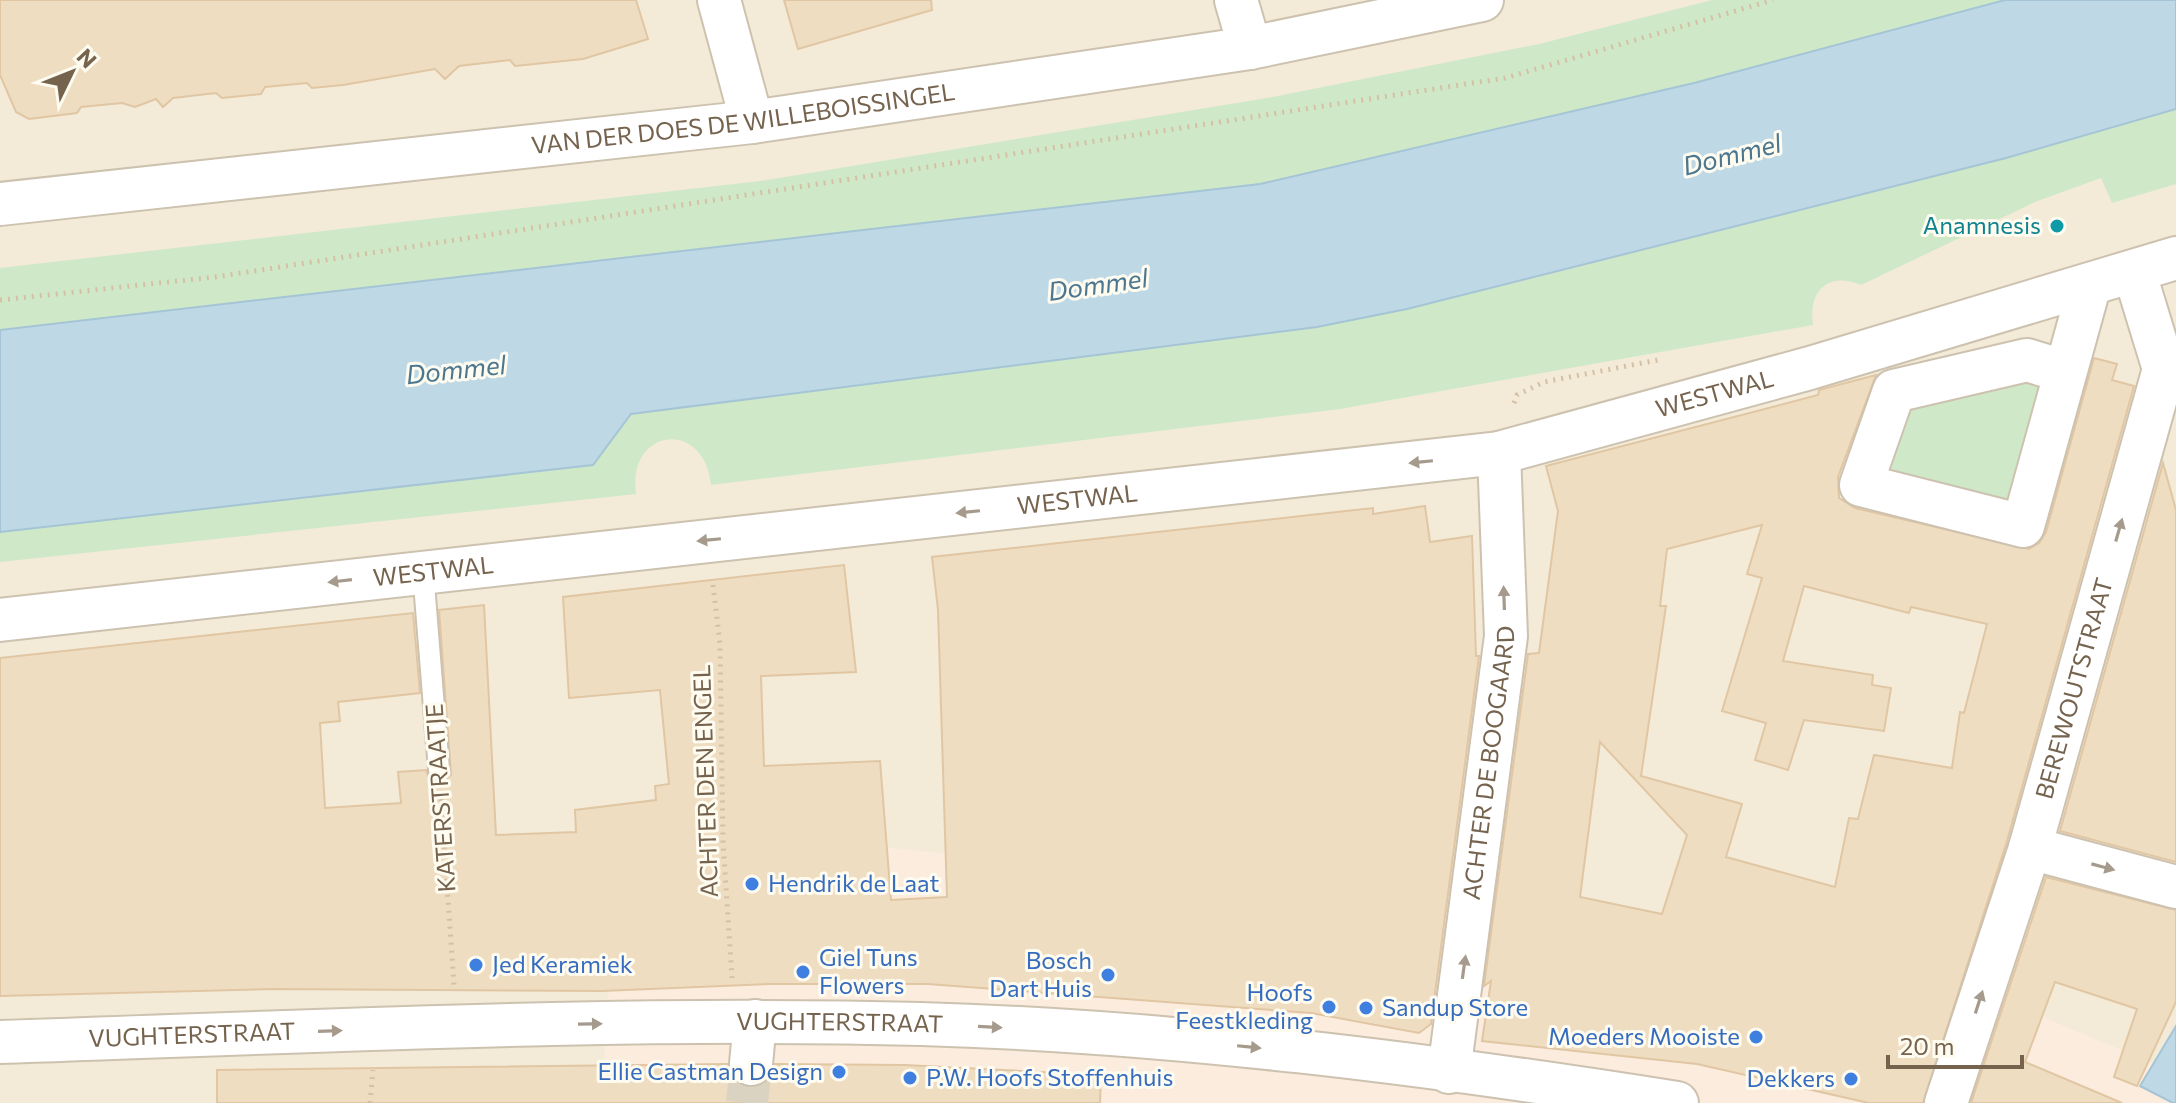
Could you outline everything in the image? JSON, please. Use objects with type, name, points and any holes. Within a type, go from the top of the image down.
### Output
[{"type":"street","points":[[719,0],[752,122]]},
{"type":"street","points":[[1236,0],[1250,48]]},
{"type":"street","name":"VAN DER DOES DE WILLEBOISSINGEL","points":[[0,204],[752,122],[1250,48],[1482,0]]},
{"type":"street","name":"WESTWAL","points":[[0,620],[1499,453],[1810,368],[2176,258]]},
{"type":"street","name":"BEREWOUTSTRAAT","points":[[1946,1103],[2030,848],[2164,369],[2134,271]]},
{"type":"street","points":[[2063,371],[2027,360],[1894,391],[1861,485],[2023,526],[2063,371],[2090,284]]},
{"type":"street","name":"ACHTER DE BOOGAARD","points":[[1449,1072],[1506,636],[1499,453]]},
{"type":"street","points":[[2030,848],[2176,887]]},
{"type":"street","points":[[745,1021],[751,1064]]},
{"type":"street","name":"VUGHTERSTRAAT","points":[[0,1042],[457,1026],[745,1021],[924,1024],[1247,1046],[1449,1072],[1621,1099],[1677,1103]]},
{"type":"lane","name":"KATERSTRAATJE","points":[[423,571],[439,770]]},
{"type":"path","points":[[0,300],[215,277],[1505,78],[1773,0]]},
{"type":"path","points":[[1517,395],[1544,382],[1672,358]]},
{"type":"path","name":"ACHTER DEN ENGEL","points":[[708,540],[720,644],[723,842],[745,1021]]},
{"type":"path","name":"KATERSTRAATJE","points":[[439,770],[457,1026]]},
{"type":"shaded area","points":[[0,0],[2176,0],[2176,1103],[0,1103]]},
{"type":"shaded area","points":[[620,822],[1864,942],[2176,1073],[2176,1103],[601,1103]]},
{"type":"green space","points":[[1712,0],[2005,0],[1694,83],[1260,184],[0,330],[0,268],[760,181],[1267,98],[1539,44]]},
{"type":"green space","points":[[2176,109],[2176,184],[2112,203],[2101,178],[2035,202],[1861,285],[1849,281],[1830,283],[1817,294],[1812,313],[1813,325],[1340,409],[711,485],[705,463],[695,449],[682,441],[668,440],[654,444],[643,455],[636,472],[636,494],[0,562],[0,532],[593,465],[631,414],[1317,327],[1407,309],[2006,158]]},
{"type":"green space","points":[[2051,378],[2015,513],[1874,478],[1901,400]]},
{"type":"water","name":"Dommel","points":[[2005,0],[2176,0],[2176,109],[2006,158],[1407,309],[1317,327],[631,414],[593,465],[0,532],[0,330],[1260,184],[1694,83]]},
{"type":"water","points":[[2176,1026],[2176,1103],[2173,1103],[2140,1086]]},
{"type":"building","points":[[0,0],[636,0],[648,39],[583,59],[515,66],[510,60],[459,66],[445,79],[435,69],[343,85],[312,88],[307,83],[265,87],[261,94],[222,98],[216,93],[173,98],[163,107],[156,99],[135,107],[122,103],[81,107],[77,113],[29,119],[16,112],[0,75]]},
{"type":"building","points":[[784,0],[931,0],[932,10],[798,49]]},
{"type":"building","points":[[2094,358],[2117,364],[2112,380],[2134,386],[2007,841],[1923,1103],[1869,1103],[1697,1064],[1482,1041],[1491,981],[1484,986],[1528,654],[1539,653],[1558,511],[1546,466],[1818,395],[1819,390],[1876,375],[1838,477],[1839,498],[1855,508],[2029,549],[2039,543],[2046,532]],"holes":[[[1762,525],[1747,574],[1762,578],[1722,711],[1766,723],[1755,760],[1788,770],[1804,720],[1884,731],[1891,688],[1872,685],[1873,675],[1783,661],[1804,586],[1909,613],[1911,607],[1987,624],[1964,713],[1960,712],[1952,768],[1874,755],[1858,819],[1849,818],[1835,887],[1726,857],[1742,804],[1641,776],[1666,606],[1660,606],[1667,549]],[[1600,742],[1687,835],[1662,914],[1580,897]]]},
{"type":"building","points":[[2163,463],[2176,510],[2176,862],[2060,831]]},
{"type":"building","points":[[1425,506],[1430,542],[1472,536],[1476,656],[1479,656],[1431,1024],[1419,1033],[1311,1013],[928,984],[771,984],[602,991],[272,989],[0,996],[0,658],[413,613],[420,693],[338,702],[340,721],[320,723],[325,808],[401,803],[398,772],[426,770],[429,778],[439,783],[451,775],[439,610],[484,605],[496,835],[576,832],[575,810],[656,800],[655,786],[669,784],[660,690],[569,698],[563,597],[844,565],[856,672],[761,676],[764,766],[880,761],[891,900],[947,897],[938,610],[932,557],[1373,508],[1373,514]]},
{"type":"building","points":[[2046,877],[2176,910],[2176,1002],[2137,1086],[2114,1077],[2137,1009],[2055,982],[2025,1062],[2122,1103],[1971,1103]]},
{"type":"building","points":[[727,1064],[737,1083],[750,1088],[760,1086],[770,1078],[775,1064],[905,1065],[1101,1075],[1100,1103],[217,1103],[217,1070]]},
{"type":"tunnel","points":[[747,1103],[751,1064]]},
{"type":"place","name":"Anamnesis","points":[[2057,226]]},
{"type":"place","name":"Hendrik de Laat","points":[[752,884]]},
{"type":"place","name":"Jed Keramiek","points":[[476,965]]},
{"type":"place","name":"Giel Tuns Flowers","points":[[803,972]]},
{"type":"place","name":"Bosch Dart Huis","points":[[1108,975]]},
{"type":"place","name":"Hoofs Feestkleding","points":[[1329,1007]]},
{"type":"place","name":"Sandup Store","points":[[1366,1008]]},
{"type":"place","name":"Moeders Mooiste","points":[[1756,1037]]},
{"type":"place","name":"Ellie Castman Design","points":[[839,1072]]},
{"type":"place","name":"P.W. Hoofs Stoffenhuis","points":[[910,1078]]},
{"type":"place","name":"Dekkers","points":[[1851,1079]]}]
